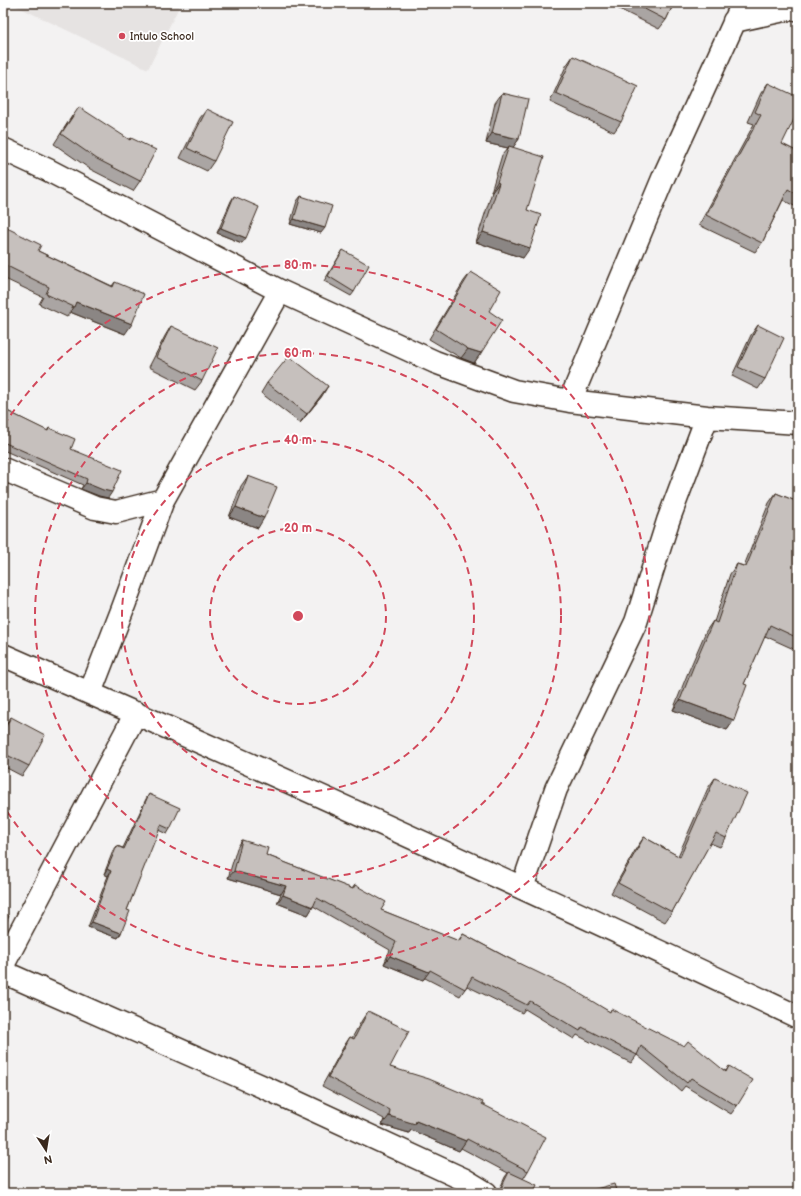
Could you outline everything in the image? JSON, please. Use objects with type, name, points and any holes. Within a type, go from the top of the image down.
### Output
[{"type":"street","points":[[570,401],[664,176],[739,12],[798,9]]},
{"type":"street","points":[[3,149],[48,170],[280,291],[435,362],[514,391],[570,401],[707,418],[798,423]]},
{"type":"street","points":[[90,693],[124,608],[163,500],[280,291]]},
{"type":"street","points":[[522,888],[556,789],[636,622],[668,522],[707,418]]},
{"type":"street","points":[[3,469],[95,508],[116,512],[163,500]]},
{"type":"street","points":[[3,655],[136,713],[522,888],[798,1017]]},
{"type":"street","points":[[3,965],[136,713]]},
{"type":"street","points":[[3,972],[275,1092],[463,1179],[486,1193]]},
{"type":"shaded area","name":"Intulo School","points":[[10,3],[181,3],[148,69]]},
{"type":"building","points":[[633,3],[674,3],[666,20]]},
{"type":"building","points":[[573,56],[638,86],[621,122],[556,93]]},
{"type":"building","points":[[768,83],[798,97],[798,111],[782,144],[798,152],[798,195],[788,189],[762,243],[706,215],[761,115],[755,112]]},
{"type":"building","points":[[502,93],[528,99],[519,139],[492,133]]},
{"type":"building","points":[[79,107],[130,140],[131,138],[156,150],[140,181],[97,159],[61,134]]},
{"type":"building","points":[[207,109],[233,122],[214,161],[187,148]]},
{"type":"building","points":[[509,146],[544,157],[527,210],[541,215],[530,248],[483,232]]},
{"type":"building","points":[[234,196],[259,207],[246,238],[221,228]]},
{"type":"building","points":[[301,196],[332,206],[325,228],[294,219]]},
{"type":"building","points":[[3,226],[41,245],[38,251],[113,287],[115,282],[144,294],[132,324],[76,302],[74,307],[46,294],[49,287],[3,264]]},
{"type":"building","points":[[343,250],[369,265],[354,292],[328,276]]},
{"type":"building","points":[[471,272],[501,290],[489,311],[502,320],[481,353],[468,349],[436,329]]},
{"type":"building","points":[[758,325],[784,338],[765,379],[738,367]]},
{"type":"building","points":[[171,326],[218,348],[202,381],[156,357]]},
{"type":"building","points":[[289,356],[328,386],[307,414],[267,383]]},
{"type":"building","points":[[3,409],[48,431],[49,428],[75,439],[71,449],[122,470],[112,492],[86,483],[87,479],[3,442]]},
{"type":"building","points":[[248,476],[277,487],[264,518],[236,507]]},
{"type":"building","points":[[776,493],[798,502],[798,638],[770,625],[744,684],[747,685],[734,720],[680,700],[713,621],[717,623],[737,564],[746,567]]},
{"type":"building","points":[[11,717],[45,735],[29,766],[3,753],[3,732]]},
{"type":"building","points":[[715,778],[747,793],[726,838],[716,833],[672,912],[618,883],[644,837],[680,857]]},
{"type":"building","points":[[149,794],[180,808],[170,829],[161,825],[127,910],[130,911],[121,933],[92,922],[111,871],[107,869],[117,846],[124,849]]},
{"type":"building","points":[[242,840],[268,848],[266,855],[353,889],[355,885],[386,902],[381,910],[459,941],[463,934],[572,989],[610,1012],[611,1009],[684,1046],[688,1041],[726,1072],[729,1066],[753,1080],[737,1106],[691,1078],[687,1083],[641,1046],[637,1055],[582,1027],[580,1031],[530,1001],[527,1005],[472,977],[465,989],[430,970],[429,972],[390,956],[396,942],[317,898],[313,907],[283,895],[286,886],[234,871]]},
{"type":"building","points":[[3,913],[9,916],[3,929]]},
{"type":"building","points":[[368,1011],[409,1031],[390,1067],[429,1079],[483,1102],[482,1104],[546,1137],[528,1171],[467,1139],[466,1141],[416,1121],[415,1124],[389,1116],[390,1110],[328,1077],[350,1037],[354,1039]]},
{"type":"building","points":[[509,1172],[537,1185],[533,1193],[501,1193],[502,1186]]},
{"type":"building","points":[[614,1184],[617,1193],[585,1193],[585,1192]]},
{"type":"place","name":"Intulo School","points":[[122,36]]}]
